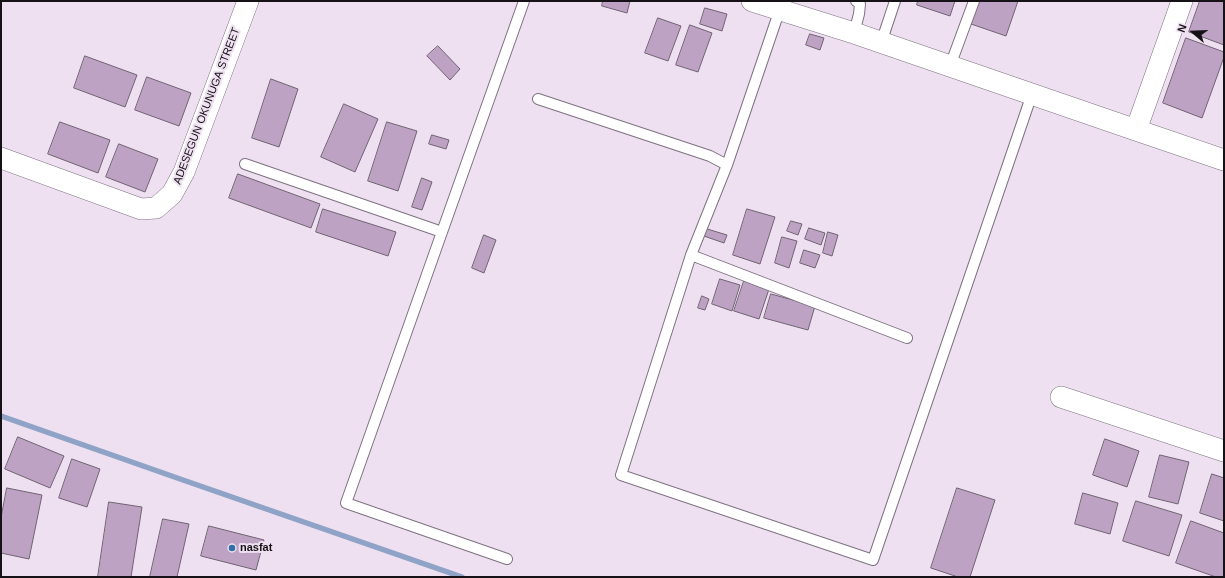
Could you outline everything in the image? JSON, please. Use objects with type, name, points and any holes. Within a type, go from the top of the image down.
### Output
[{"type":"street","name":"ADESEGUN OKUNUGA STREET","points":[[1,158],[141,209],[156,208],[172,194],[184,172],[248,1]]},
{"type":"street","points":[[752,1],[854,33],[1224,160]]},
{"type":"street","points":[[1136,130],[1182,1]]},
{"type":"street","points":[[1061,397],[1224,451]]},
{"type":"lane","points":[[507,559],[346,503],[524,1]]},
{"type":"lane","points":[[854,33],[860,4],[856,1]]},
{"type":"lane","points":[[881,43],[895,1]]},
{"type":"lane","points":[[950,66],[974,1]]},
{"type":"lane","points":[[780,9],[727,165],[691,255],[620,475],[873,560],[1032,94]]},
{"type":"lane","points":[[538,98],[710,156],[727,165]]},
{"type":"lane","points":[[245,164],[442,232]]},
{"type":"lane","points":[[691,255],[907,338]]},
{"type":"building","points":[[603,1],[630,1],[627,13],[602,6]]},
{"type":"building","points":[[918,1],[955,1],[950,16],[917,5]]},
{"type":"building","points":[[979,1],[1018,1],[1006,36],[971,24]]},
{"type":"building","points":[[1200,1],[1224,1],[1224,45],[1189,32]]},
{"type":"building","points":[[705,8],[727,14],[722,31],[700,24]]},
{"type":"building","points":[[658,18],[681,26],[668,61],[645,53]]},
{"type":"building","points":[[690,25],[712,33],[698,72],[676,65]]},
{"type":"building","points":[[810,34],[824,38],[820,50],[806,45]]},
{"type":"building","points":[[1186,38],[1224,52],[1224,57],[1202,118],[1163,103]]},
{"type":"building","points":[[438,46],[460,69],[450,80],[427,56]]},
{"type":"building","points":[[85,56],[137,75],[125,107],[74,88]]},
{"type":"building","points":[[147,77],[191,93],[179,126],[135,110]]},
{"type":"building","points":[[271,79],[298,89],[279,147],[252,138]]},
{"type":"building","points":[[344,104],[378,119],[355,172],[321,157]]},
{"type":"building","points":[[60,122],[110,140],[98,173],[48,154]]},
{"type":"building","points":[[387,122],[417,131],[398,191],[368,181]]},
{"type":"building","points":[[432,135],[449,140],[446,149],[429,144]]},
{"type":"building","points":[[119,144],[158,159],[145,192],[106,177]]},
{"type":"building","points":[[238,174],[320,204],[311,228],[229,198]]},
{"type":"building","points":[[422,178],[432,182],[422,210],[412,207]]},
{"type":"building","points":[[323,209],[396,232],[388,256],[316,232]]},
{"type":"building","points":[[747,209],[775,217],[760,264],[733,255]]},
{"type":"building","points":[[791,221],[802,224],[798,235],[787,231]]},
{"type":"building","points":[[704,228],[727,235],[724,243],[701,235]]},
{"type":"building","points":[[809,228],[825,233],[821,245],[805,239]]},
{"type":"building","points":[[828,232],[838,235],[832,256],[823,253]]},
{"type":"building","points":[[484,235],[496,240],[484,273],[472,268]]},
{"type":"building","points":[[782,237],[797,241],[789,268],[775,263]]},
{"type":"building","points":[[804,250],[820,255],[815,268],[800,263]]},
{"type":"building","points":[[720,279],[740,285],[732,311],[712,304]]},
{"type":"building","points":[[744,281],[769,289],[759,319],[734,311]]},
{"type":"building","points":[[771,294],[815,306],[808,330],[764,318]]},
{"type":"building","points":[[702,296],[709,299],[705,310],[698,308]]},
{"type":"building","points":[[18,437],[64,456],[50,488],[5,469]]},
{"type":"building","points":[[1105,439],[1139,451],[1127,487],[1093,475]]},
{"type":"building","points":[[1160,455],[1189,462],[1178,504],[1149,497]]},
{"type":"building","points":[[72,459],[100,469],[87,507],[59,498]]},
{"type":"building","points":[[1212,474],[1224,478],[1224,521],[1200,513]]},
{"type":"building","points":[[7,488],[42,495],[29,559],[1,553],[1,518]]},
{"type":"building","points":[[957,488],[995,500],[970,577],[958,577],[931,568]]},
{"type":"building","points":[[1083,493],[1118,503],[1110,534],[1075,524]]},
{"type":"building","points":[[1136,501],[1182,515],[1169,556],[1123,541]]},
{"type":"building","points":[[109,502],[142,507],[131,577],[98,577]]},
{"type":"building","points":[[163,519],[189,524],[177,577],[150,577]]},
{"type":"building","points":[[1191,521],[1224,533],[1224,577],[1216,577],[1176,563]]},
{"type":"building","name":"nasfat","points":[[209,526],[264,540],[256,570],[201,556]]},
{"type":"waterway","points":[[1,416],[462,577]]},
{"type":"place","name":"nasfat","points":[[232,548]]}]
